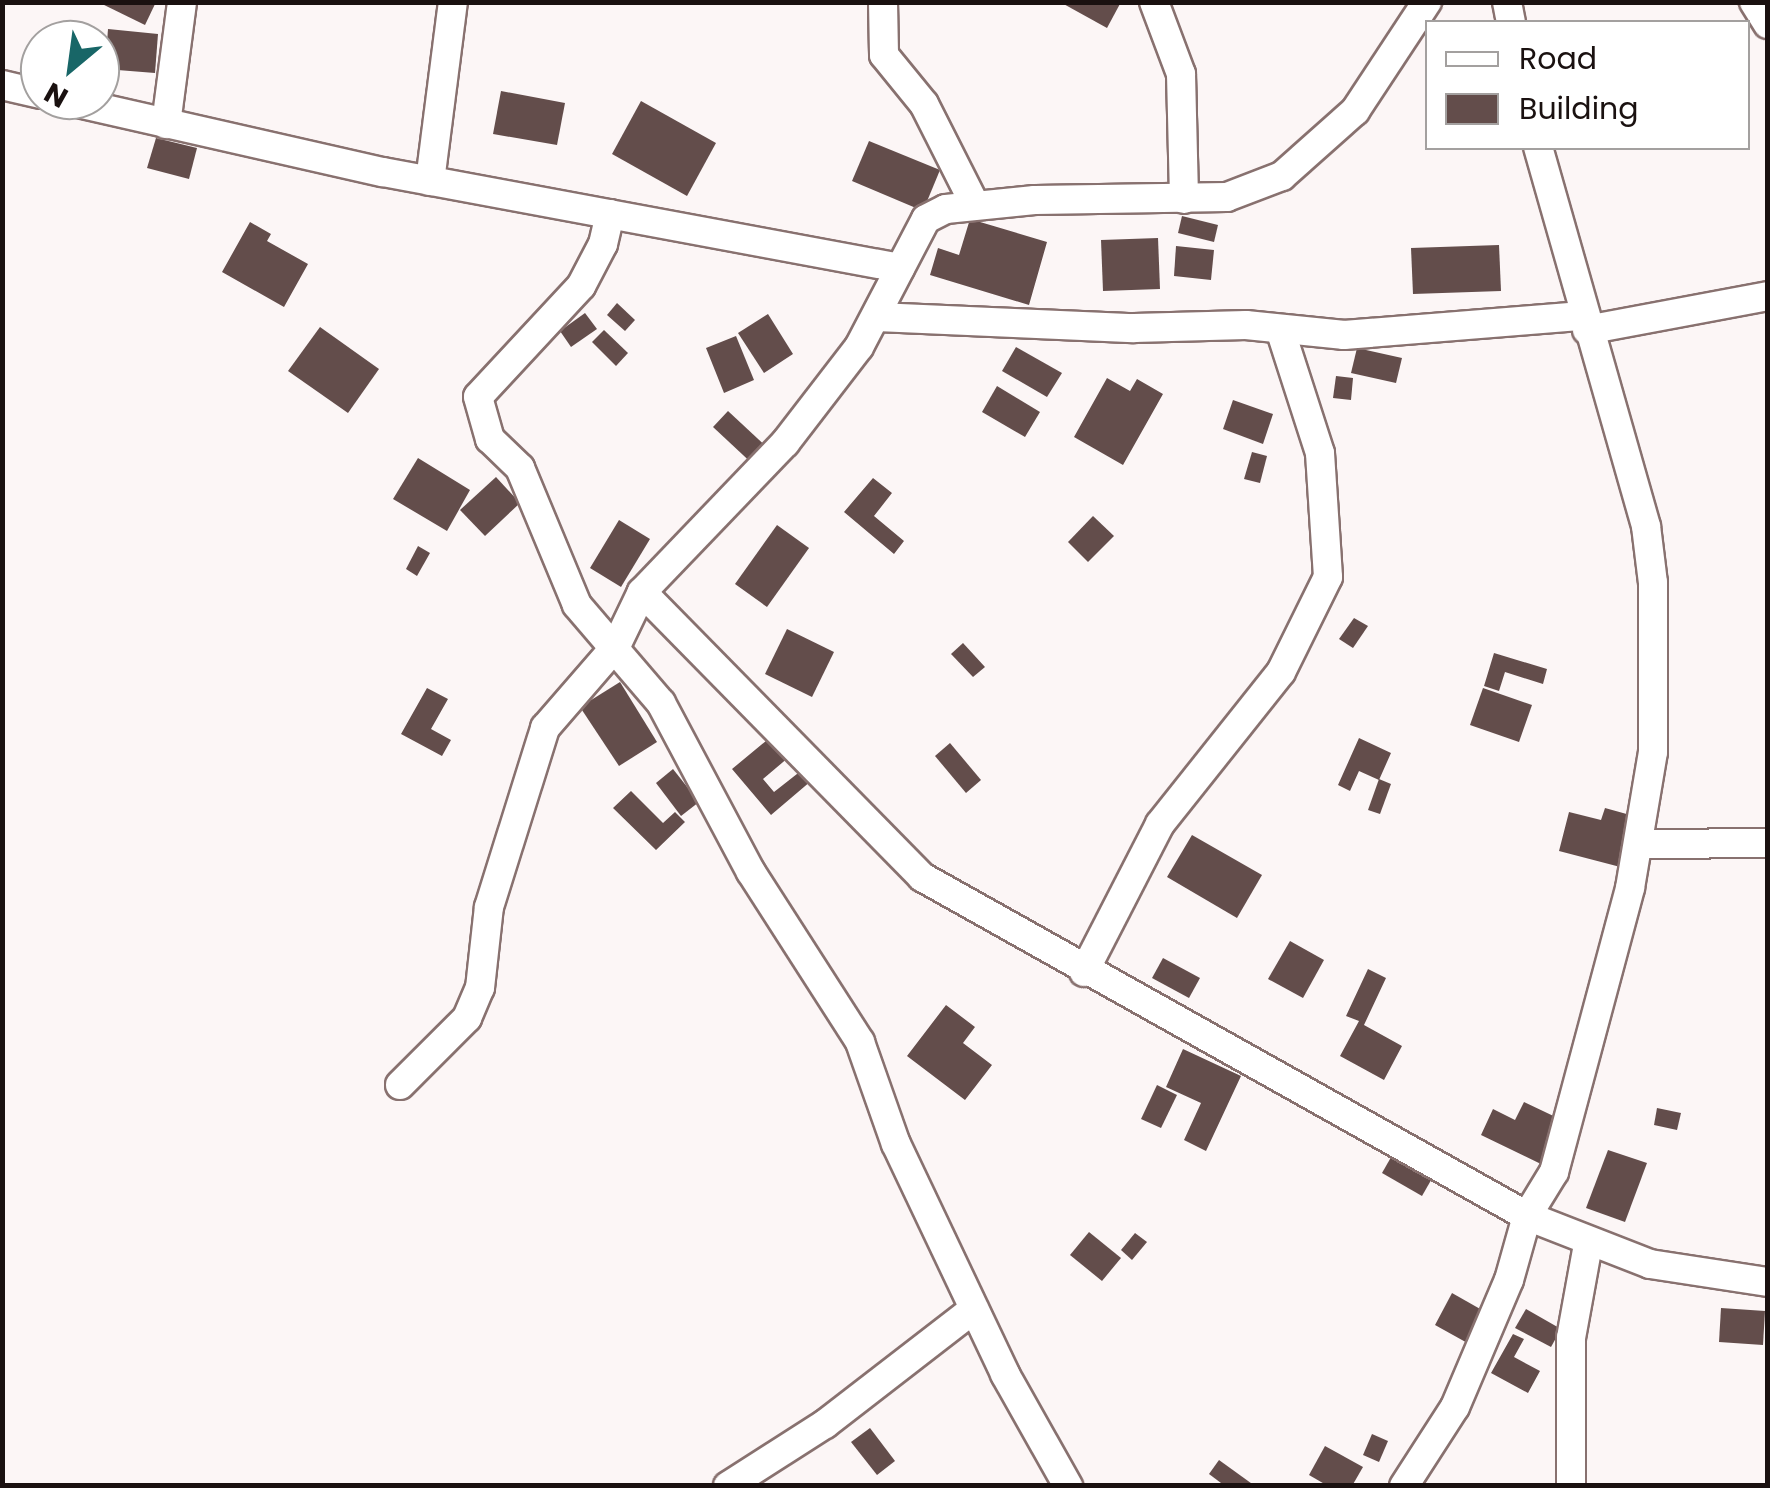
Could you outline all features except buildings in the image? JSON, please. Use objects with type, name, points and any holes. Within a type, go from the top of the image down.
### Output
[{"type":"street","points":[[166,124],[182,2]]},
{"type":"street","points":[[430,181],[453,2]]},
{"type":"street","points":[[882,2],[884,56],[924,104],[974,205]]},
{"type":"street","points":[[1154,2],[1181,74],[1184,199]]},
{"type":"street","points":[[400,1084],[467,1018],[480,988],[489,907],[545,728],[616,646],[642,592],[785,443],[877,317],[926,219],[974,205],[1227,197],[1282,176],[1355,111],[1427,2]]},
{"type":"street","points":[[1754,2],[1768,24]]},
{"type":"street","points":[[120,113],[430,181],[900,268]]},
{"type":"street","points":[[1404,1486],[1456,1407],[1480,1354],[1527,1216],[1554,1172],[1638,844],[1653,752],[1653,583],[1646,526],[1539,150]]},
{"type":"street","points":[[610,214],[603,244],[580,286],[478,397],[490,440],[520,468],[576,605],[616,646],[661,703],[770,904],[860,1042],[896,1144],[974,1309],[1068,1486]]},
{"type":"street","points":[[877,317],[1280,328],[1344,334],[1585,323],[1768,296]]},
{"type":"street","points":[[1084,972],[1160,824],[1281,672],[1328,578],[1320,453],[1280,328]]},
{"type":"street","points":[[642,592],[922,877],[1084,972],[1527,1216],[1588,1244],[1650,1264],[1768,1282]]},
{"type":"street","points":[[1638,844],[1768,843]]},
{"type":"street","points":[[1571,1486],[1571,1338],[1588,1244]]},
{"type":"street","points":[[728,1486],[826,1424],[974,1309]]}]
